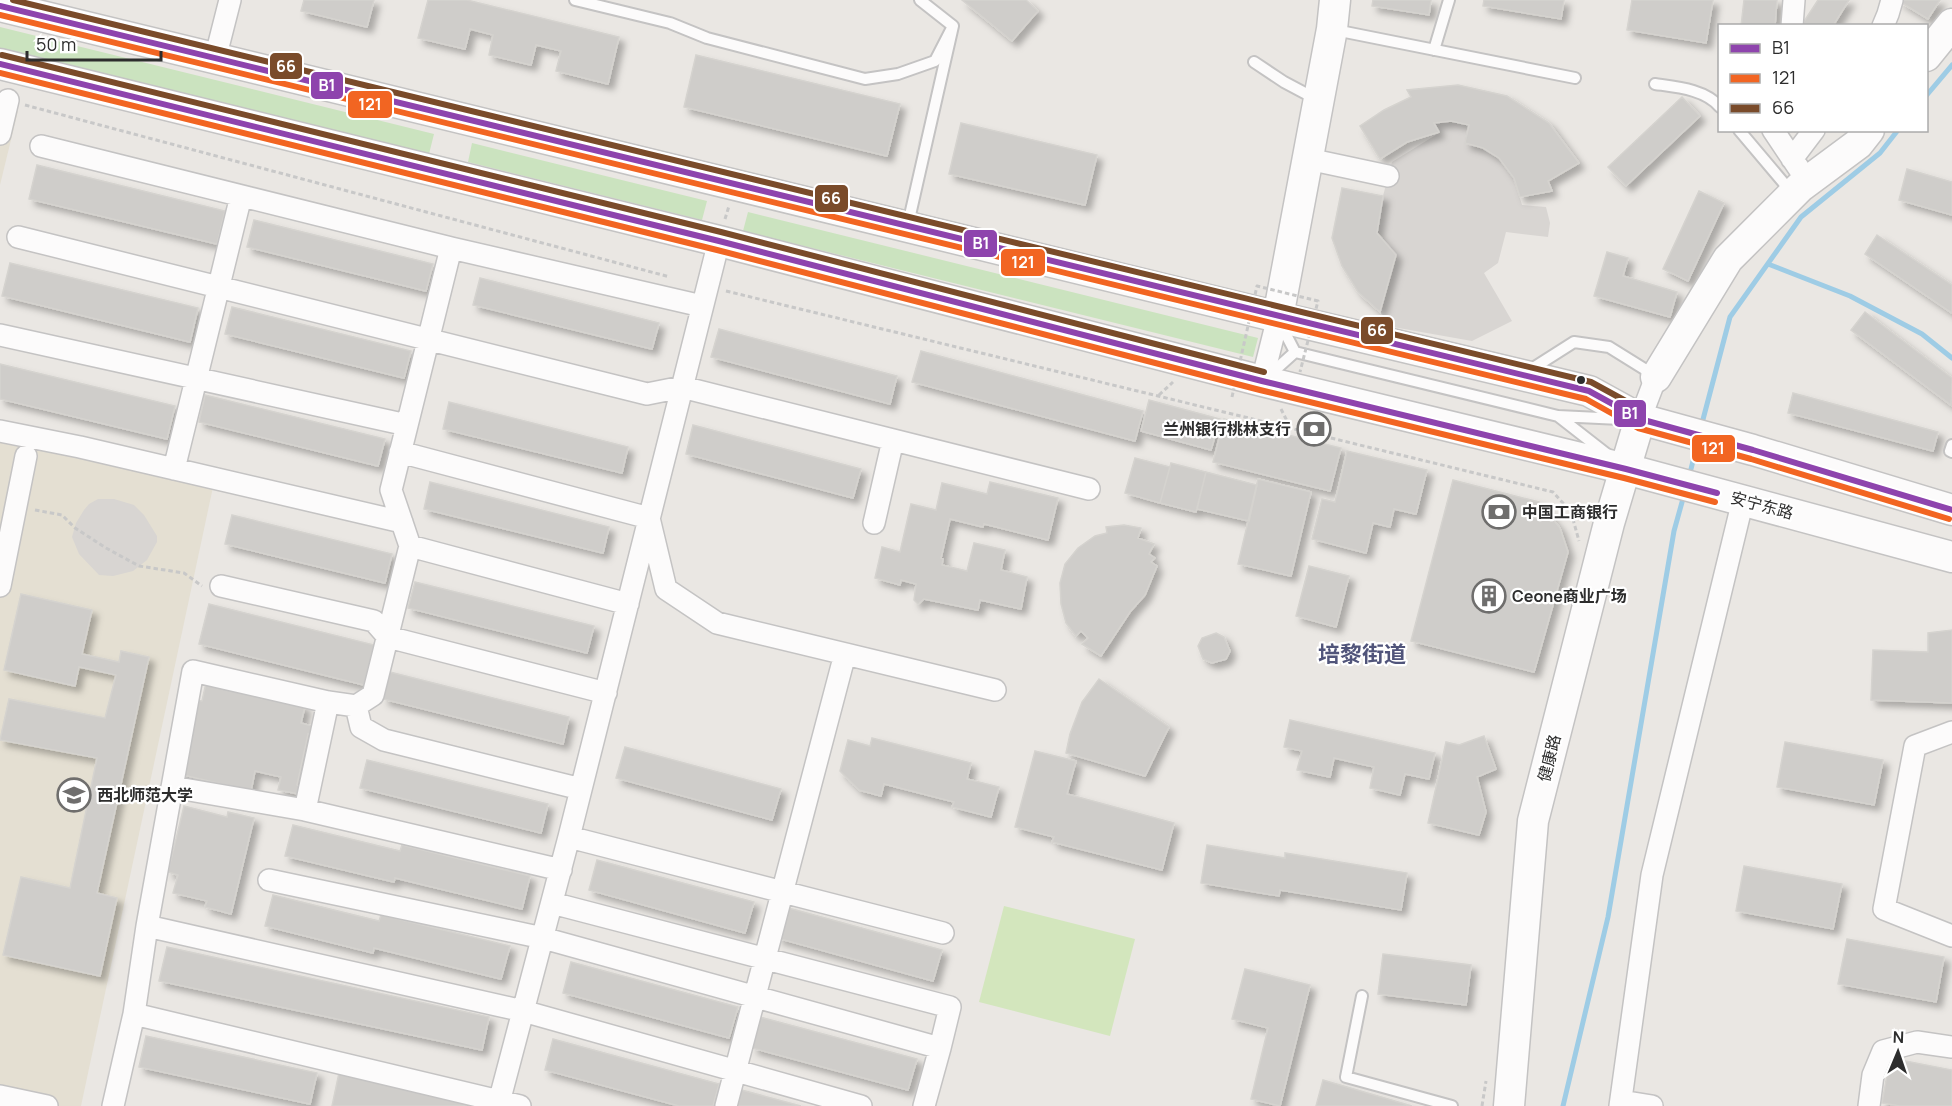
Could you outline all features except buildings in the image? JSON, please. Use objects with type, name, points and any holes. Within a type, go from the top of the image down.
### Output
[{"type":"main road","points":[[1278,317],[1332,29],[1335,0]]},
{"type":"main road","points":[[0,6],[1278,317],[1418,341],[1523,375],[1589,391],[1640,419],[1952,510]]},
{"type":"main road","points":[[1928,54],[1952,24]]},
{"type":"main road","name":"安宁东路","points":[[0,64],[719,242],[1262,381],[1670,480],[1952,557]]},
{"type":"main road","points":[[1656,376],[1728,258],[1798,178],[1858,144],[1867,132]]},
{"type":"main road","name":"健康路","points":[[1509,1106],[1533,821],[1610,523],[1640,419]]},
{"type":"street","points":[[215,59],[230,0]]},
{"type":"street","points":[[1792,24],[1794,0]]},
{"type":"street","points":[[1884,24],[1892,0]]},
{"type":"street","points":[[0,134],[8,100]]},
{"type":"street","points":[[1774,132],[1798,178]]},
{"type":"street","points":[[1798,178],[1813,132]]},
{"type":"street","points":[[41,146],[451,248],[705,296]]},
{"type":"street","points":[[1308,159],[1388,176]]},
{"type":"street","points":[[174,469],[241,196]]},
{"type":"street","points":[[18,237],[647,394],[682,387],[1089,489]]},
{"type":"street","points":[[499,1103],[561,870],[719,242]]},
{"type":"street","points":[[113,1106],[134,1014],[147,926],[192,671],[328,702],[356,706],[373,695],[410,546],[391,490],[451,248]]},
{"type":"street","points":[[1262,381],[1278,317]]},
{"type":"street","points":[[0,335],[407,424]]},
{"type":"street","points":[[1640,419],[1656,376]]},
{"type":"street","points":[[0,431],[402,522]]},
{"type":"street","points":[[874,523],[893,440]]},
{"type":"street","points":[[400,452],[649,518]]},
{"type":"street","points":[[0,586],[26,456]]},
{"type":"street","points":[[1652,1106],[1620,1104],[1652,875],[1743,500]]},
{"type":"street","points":[[649,518],[666,590],[717,623],[995,690]]},
{"type":"street","points":[[410,546],[628,604]]},
{"type":"street","points":[[221,586],[374,621],[388,637],[606,693]]},
{"type":"street","points":[[726,1106],[845,654]]},
{"type":"street","points":[[305,810],[328,702]]},
{"type":"street","points":[[356,706],[362,727],[384,740],[581,789]]},
{"type":"street","points":[[1952,732],[1915,746],[1884,909],[1952,936]]},
{"type":"street","points":[[172,787],[305,810],[561,870]]},
{"type":"street","points":[[569,837],[944,933]]},
{"type":"street","points":[[269,880],[543,938],[940,1048]]},
{"type":"street","points":[[552,903],[950,1007],[924,1106]]},
{"type":"street","points":[[147,926],[523,1011],[861,1106]]},
{"type":"street","points":[[134,1014],[499,1103],[520,1106]]},
{"type":"street","points":[[1869,1106],[1873,1076],[1883,1051],[1917,1042],[1952,1047]]},
{"type":"street","points":[[0,1096],[48,1106]]},
{"type":"lane","points":[[575,0],[670,23],[707,38],[865,79],[898,74],[935,61],[953,27]]},
{"type":"lane","points":[[920,0],[953,27]]},
{"type":"lane","points":[[1434,50],[1449,0]]},
{"type":"lane","points":[[908,227],[953,27]]},
{"type":"lane","points":[[1332,29],[1575,78]]},
{"type":"lane","points":[[1254,62],[1284,82],[1318,100]]},
{"type":"lane","points":[[1655,84],[1690,89],[1716,102],[1718,105]]},
{"type":"lane","points":[[1741,132],[1798,178]]},
{"type":"lane","points":[[1278,317],[1295,352]]},
{"type":"lane","points":[[1523,375],[1574,342],[1609,347],[1656,376]]},
{"type":"lane","points":[[1262,381],[1295,352]]},
{"type":"lane","points":[[1295,352],[1558,416],[1640,419]]},
{"type":"lane","points":[[1558,416],[1626,469]]},
{"type":"lane","points":[[1952,445],[1950,451],[1952,452]]},
{"type":"lane","points":[[1362,996],[1346,1077],[1452,1106]]},
{"type":"path","points":[[8,100],[673,278]]},
{"type":"path","points":[[719,242],[735,185]]},
{"type":"path","points":[[1232,397],[1257,286],[1318,301],[1300,372]]},
{"type":"path","points":[[705,296],[1159,395],[1553,492],[1571,512],[1579,542]]},
{"type":"path","points":[[1159,395],[1173,382]]},
{"type":"path","points":[[1281,408],[1290,427]]},
{"type":"path","points":[[16,504],[62,515],[75,528],[106,549],[140,566],[184,573],[204,588],[221,586]]},
{"type":"path","points":[[1482,1106],[1487,1073]]},
{"type":"shaded area","points":[[0,107],[18,111],[0,185]]},
{"type":"shaded area","points":[[1451,121],[1469,125],[1465,143],[1483,148],[1499,158],[1514,178],[1522,205],[1546,207],[1550,223],[1548,237],[1506,232],[1498,263],[1484,273],[1512,321],[1472,341],[1393,327],[1380,312],[1396,255],[1377,233],[1392,162],[1439,133],[1434,123]]},
{"type":"shaded area","name":"西北师范大学","points":[[0,441],[213,487],[81,1106],[0,1106]]},
{"type":"shaded area","points":[[98,499],[114,499],[134,505],[144,515],[157,536],[157,542],[147,560],[133,571],[113,576],[99,575],[79,554],[72,537],[76,523],[89,504]]},
{"type":"green space","points":[[0,27],[434,134],[429,154],[0,48]]},
{"type":"green space","points":[[472,143],[707,201],[702,220],[468,162]]},
{"type":"green space","points":[[748,212],[1258,338],[1253,357],[743,231]]},
{"type":"green space","points":[[1004,906],[1135,939],[1110,1036],[979,1002]]},
{"type":"waterway","points":[[1928,94],[1952,65]]},
{"type":"waterway","points":[[1701,427],[1730,317],[1801,217],[1880,153],[1896,132]]},
{"type":"waterway","points":[[1768,264],[1850,296],[1922,334],[1952,358]]},
{"type":"waterway","points":[[1689,477],[1697,445]]},
{"type":"waterway","points":[[1563,1106],[1608,917],[1674,531],[1684,495]]},
{"type":"transit line","name":"66","points":[[13,0],[1591,382],[1644,411]]},
{"type":"transit line","name":"B1","points":[[0,6],[1589,391],[1640,419],[1753,450],[1952,510]]},
{"type":"transit line","name":"121","points":[[0,15],[1586,399],[1638,428],[1751,459],[1949,519]]},
{"type":"transit line","name":"66","points":[[2,55],[721,232],[1264,372]]},
{"type":"transit line","name":"B1","points":[[0,64],[719,241],[1262,381],[1717,493]]},
{"type":"transit line","name":"121","points":[[0,73],[717,250],[1260,390],[1715,502]]},
{"type":"place","name":"兰州银行桃林支行","points":[[1314,429]]},
{"type":"place","name":"中国工商银行","points":[[1499,512]]},
{"type":"place","name":"Ceone商业广场","points":[[1489,596]]},
{"type":"place","name":"西北师范大学","points":[[74,795]]},
{"type":"district","name":"培黎街道","points":[[1362,654]]}]
